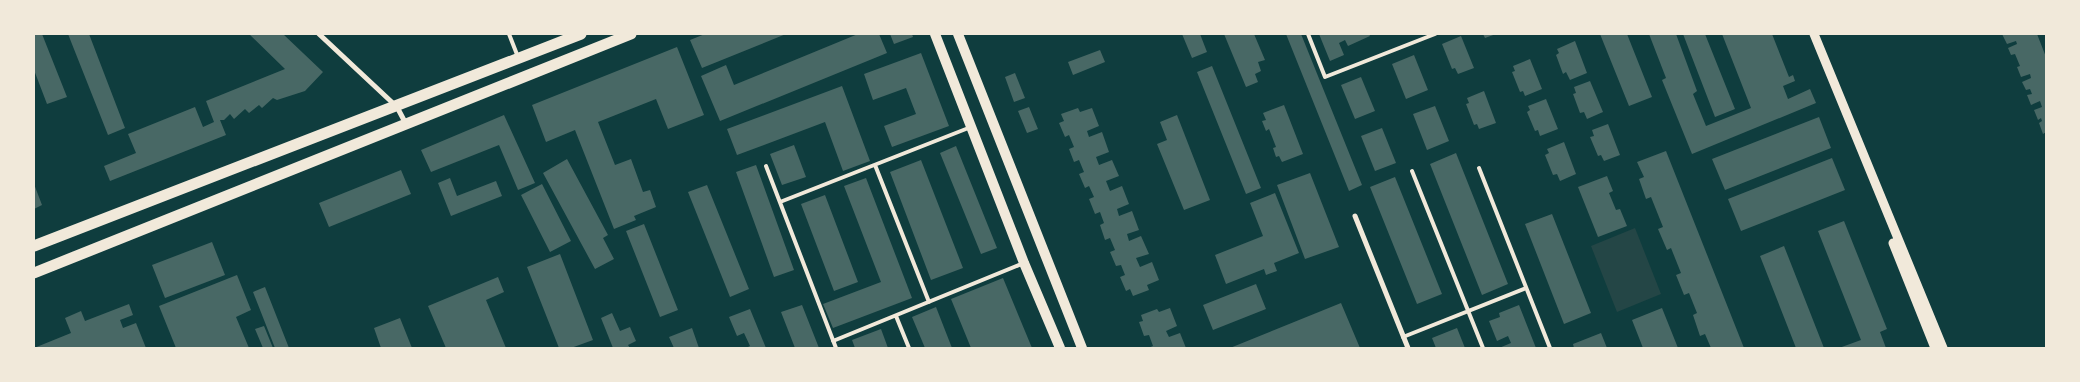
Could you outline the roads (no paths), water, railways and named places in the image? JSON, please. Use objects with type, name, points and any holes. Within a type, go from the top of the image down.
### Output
[{"type":"main road","points":[[34,246],[581,34]]},
{"type":"main road","points":[[34,273],[632,34]]},
{"type":"main road","points":[[935,34],[1024,263],[1060,348]]},
{"type":"main road","points":[[958,34],[1082,348]]},
{"type":"street","points":[[319,34],[397,106],[406,124]]},
{"type":"street","points":[[1812,34],[1935,348]]},
{"type":"street","points":[[1812,34],[1943,348]]},
{"type":"street","points":[[1355,216],[1408,348]]},
{"type":"lane","points":[[509,34],[518,59]]},
{"type":"lane","points":[[1308,34],[1325,77],[1435,34]]},
{"type":"lane","points":[[780,202],[971,127]]},
{"type":"lane","points":[[875,165],[928,302]]},
{"type":"lane","points":[[766,166],[836,348]]},
{"type":"lane","points":[[1479,168],[1550,348]]},
{"type":"lane","points":[[1412,171],[1483,348]]},
{"type":"lane","points":[[833,341],[1024,263]]},
{"type":"lane","points":[[1403,337],[1526,288]]},
{"type":"lane","points":[[896,316],[909,348]]}]
